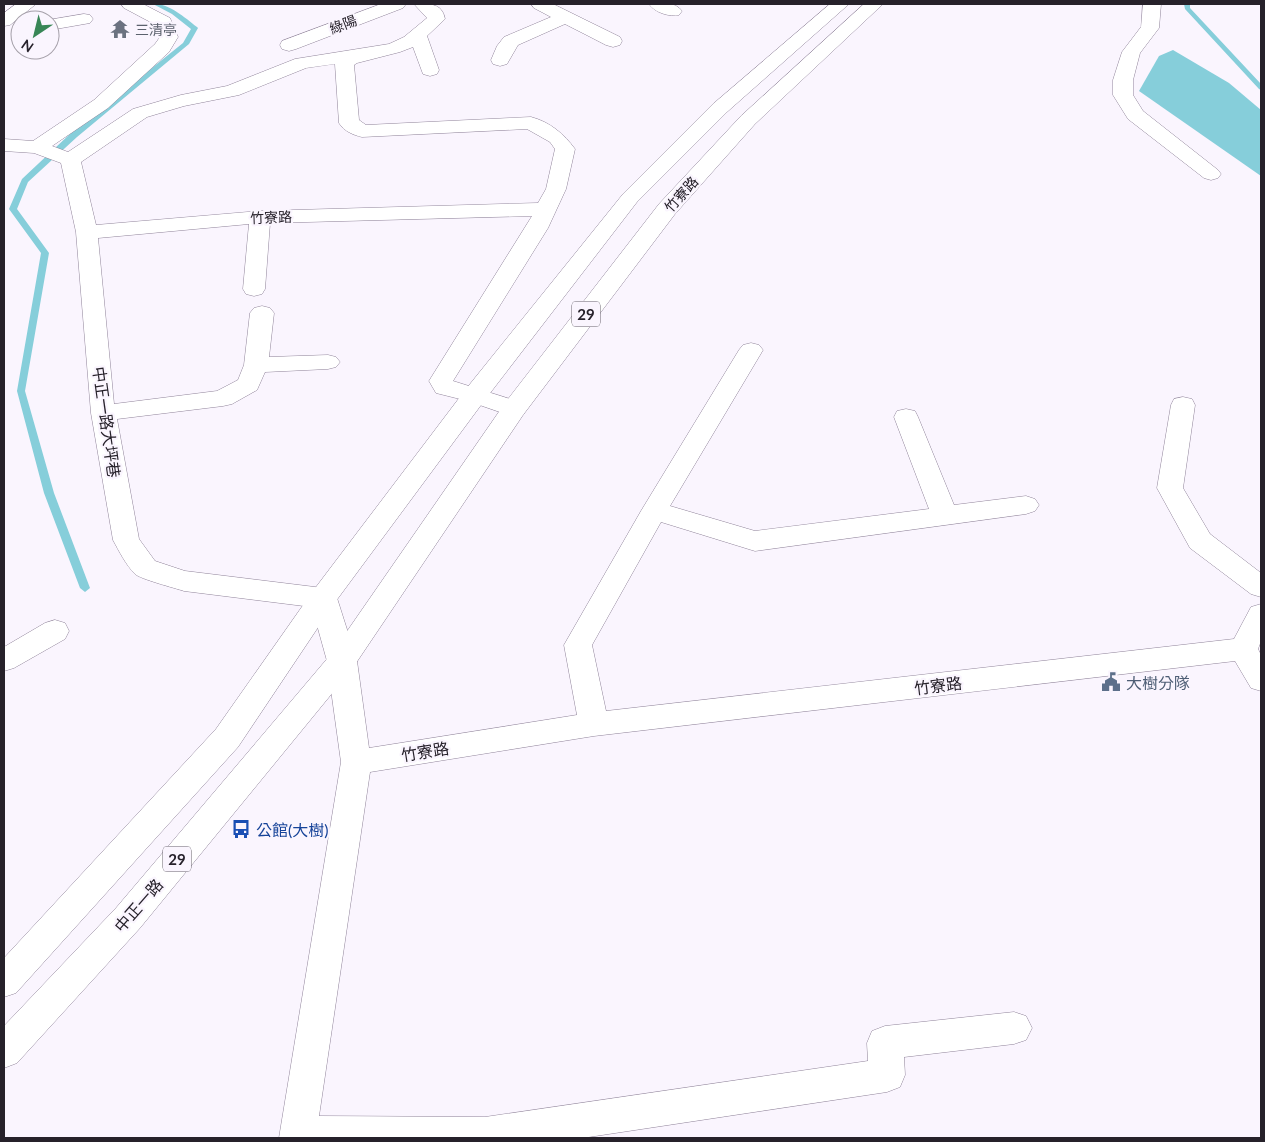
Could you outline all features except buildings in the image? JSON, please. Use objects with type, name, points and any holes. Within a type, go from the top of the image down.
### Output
[{"type":"main road","points":[[9,19],[27,4]]},
{"type":"main road","points":[[37,147],[101,104],[162,48],[169,37],[164,22],[130,4]]},
{"type":"main road","name":"綠陽","points":[[289,45],[397,4]]},
{"type":"main road","points":[[4,145],[37,147],[70,160],[140,113],[181,101],[232,91],[302,63],[353,56],[400,46],[436,19],[435,13],[423,4]]},
{"type":"main road","points":[[540,4],[614,41]]},
{"type":"main road","name":"竹寮路","points":[[323,598],[475,396],[630,198],[720,108],[840,4]]},
{"type":"main road","name":"竹寮路","points":[[342,661],[514,409],[667,209],[748,120],[874,4]]},
{"type":"main road","points":[[1152,4],[1150,28],[1131,52],[1123,80],[1123,95],[1135,114],[1211,174]]},
{"type":"main road","points":[[500,60],[506,46],[511,41],[566,17]]},
{"type":"main road","points":[[60,23],[84,19]]},
{"type":"main road","points":[[417,34],[430,70]]},
{"type":"main road","points":[[353,56],[344,63],[349,123],[362,131],[531,123],[557,138],[566,149],[556,189],[537,228],[441,381],[445,388],[514,409]]},
{"type":"main road","name":"中正一路大坪巷","points":[[70,160],[87,232],[102,413],[126,540],[145,568],[184,580],[323,598]]},
{"type":"main road","name":"竹寮路","points":[[87,232],[260,217],[546,209]]},
{"type":"main road","points":[[254,289],[260,217]]},
{"type":"main road","points":[[102,413],[223,398],[248,385],[256,365],[262,313]]},
{"type":"main road","points":[[594,724],[578,645],[654,511],[751,350]]},
{"type":"main road","points":[[256,365],[328,362]]},
{"type":"main road","points":[[1183,404],[1170,488],[1200,541],[1261,587]]},
{"type":"main road","points":[[906,417],[945,516]]},
{"type":"main road","points":[[654,511],[755,541],[1026,505]]},
{"type":"main road","points":[[323,598],[342,661],[356,762],[297,1136],[485,1135],[887,1075],[886,1043],[1014,1028]]},
{"type":"main road","name":"29","points":[[4,982],[227,738],[323,598]]},
{"type":"main road","points":[[1261,614],[1243,649],[1261,680]]},
{"type":"main road","points":[[4,660],[55,631]]},
{"type":"main road","name":"竹寮路","points":[[356,762],[594,724],[1243,649]]},
{"type":"main road","name":"中正一路","points":[[4,1050],[128,918],[342,661]]},
{"type":"water","points":[[1173,50],[1229,83],[1261,110],[1261,176],[1139,91],[1159,56]]},
{"type":"waterway","points":[[85,588],[49,493],[21,391],[45,253],[13,209],[25,181],[74,135],[186,44],[195,28],[174,13],[156,4]]},
{"type":"waterway","points":[[1187,4],[1187,8],[1261,88]]},
{"type":"place","name":"三清亭","points":[[120,29]]},
{"type":"place","name":"大樹分隊","points":[[1111,682]]},
{"type":"place","name":"公館(大樹)","points":[[241,829]]}]
